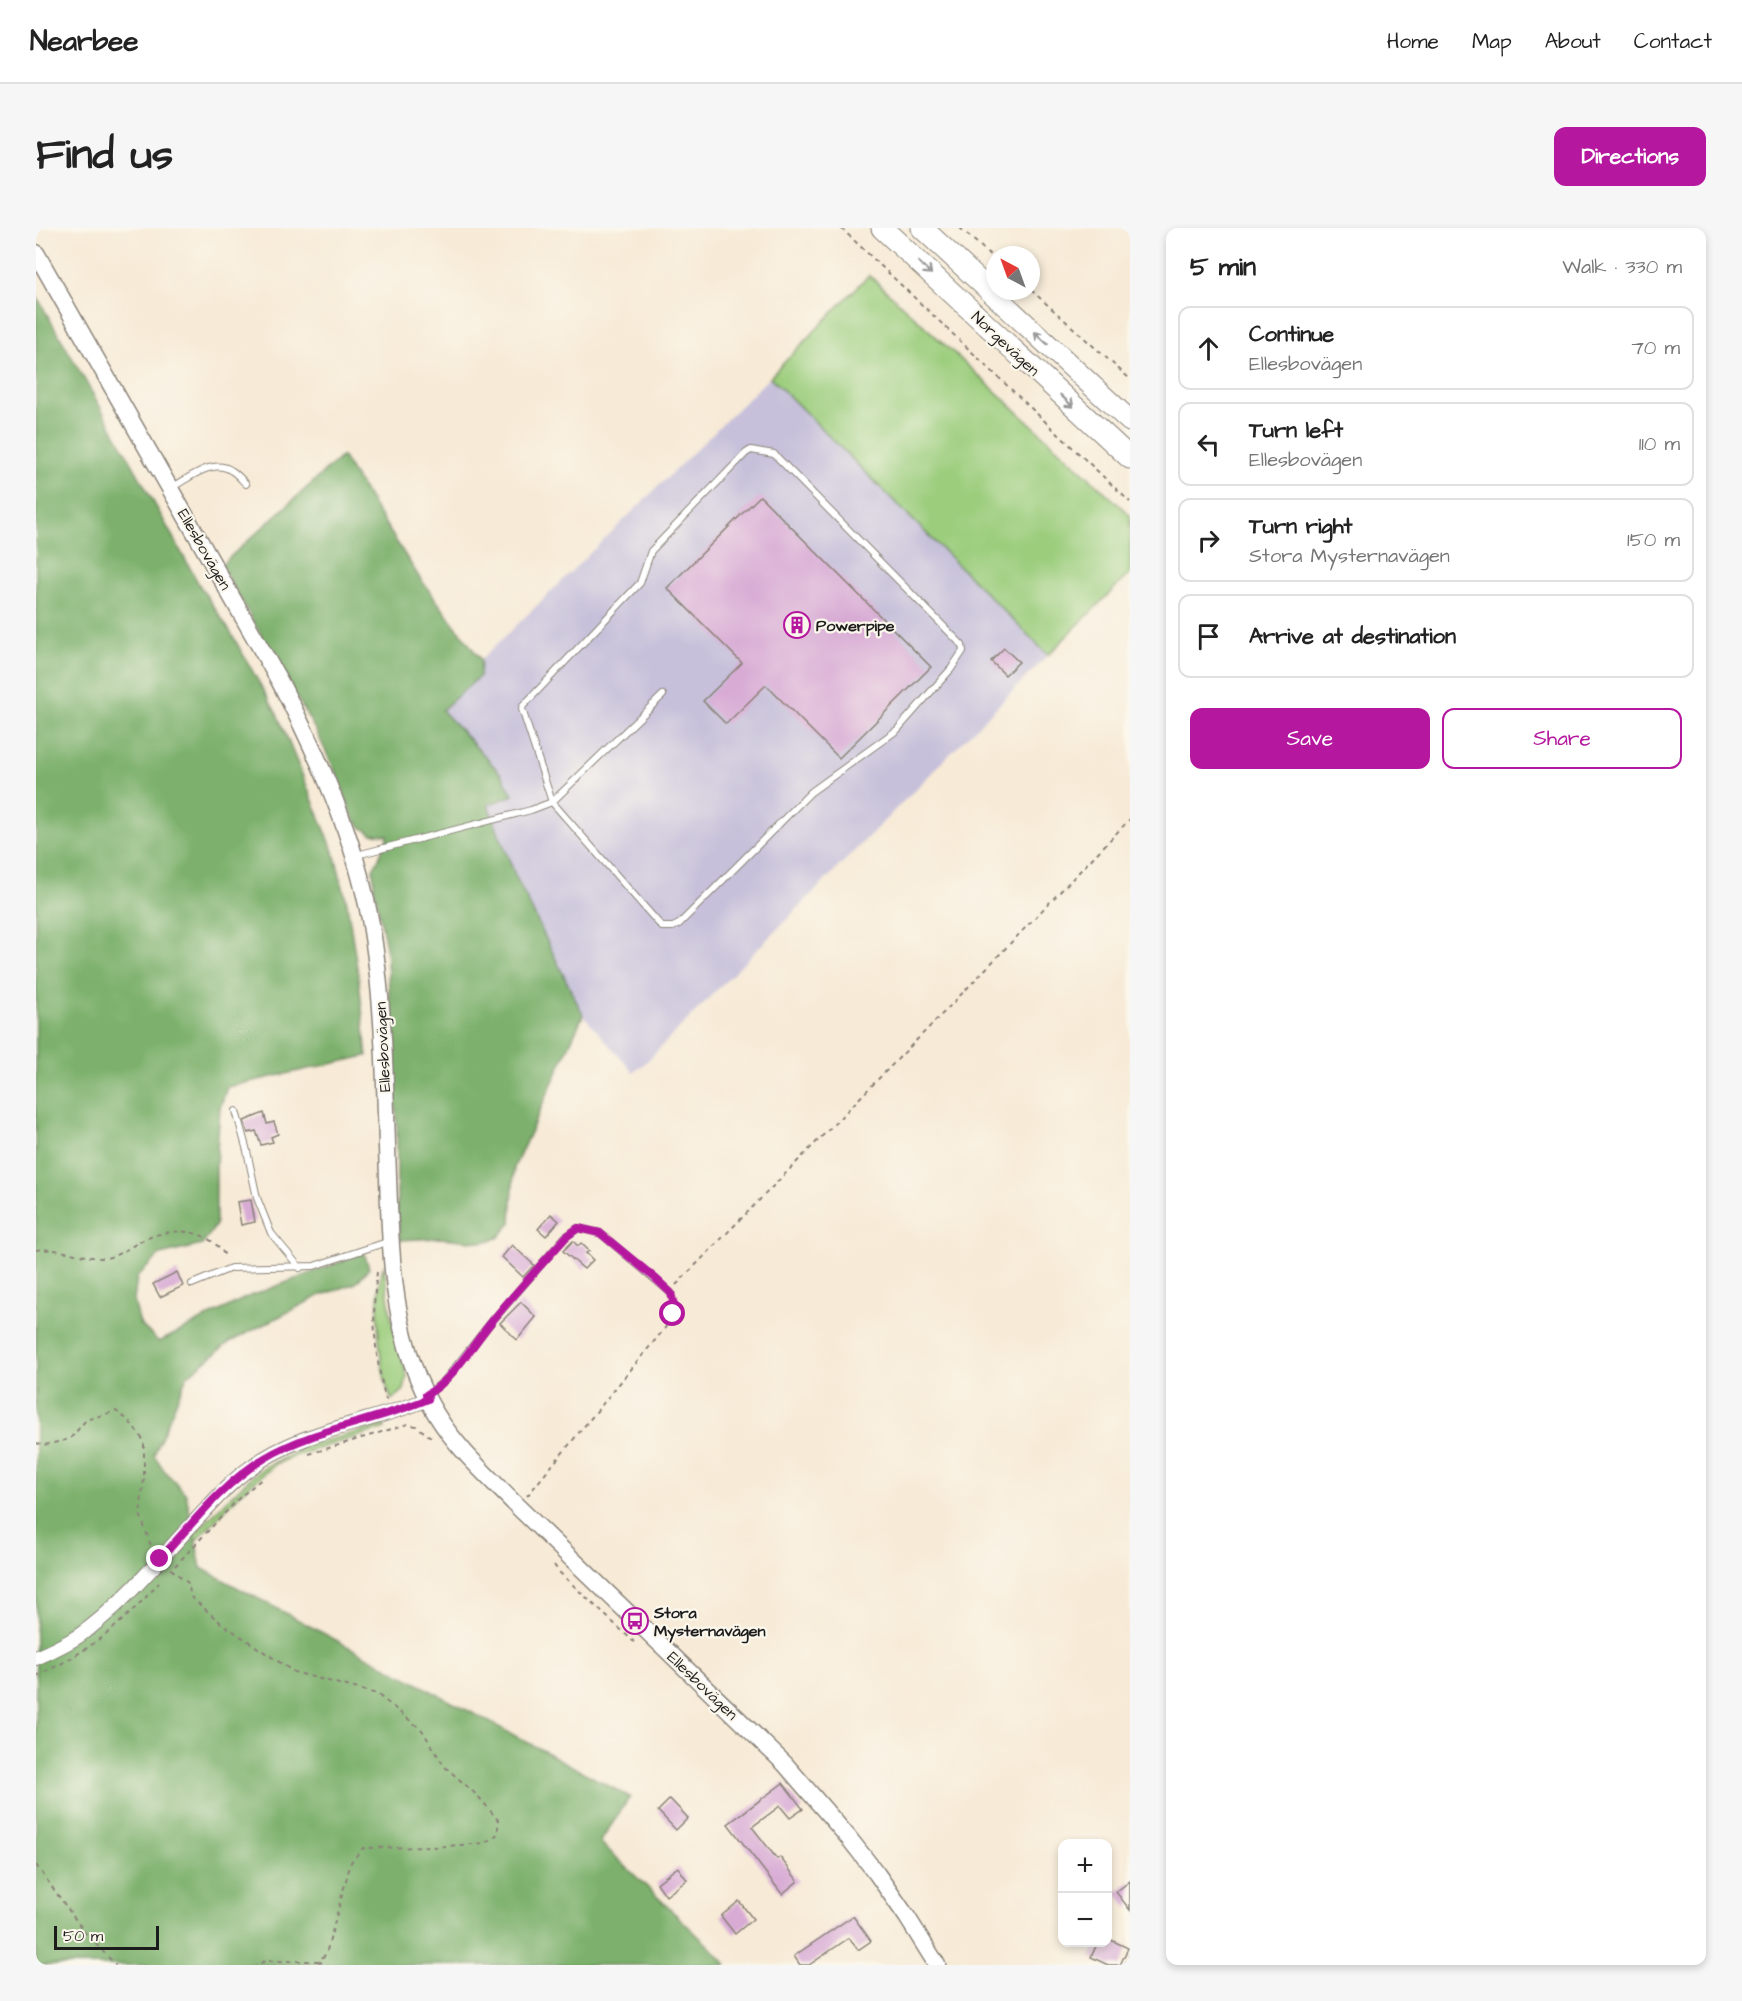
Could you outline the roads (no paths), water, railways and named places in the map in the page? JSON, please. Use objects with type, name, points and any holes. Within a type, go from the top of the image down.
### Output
[{"type":"highway","name":"Norgevägen","points":[[882,228],[1130,458]]},
{"type":"highway","name":"Norgevägen","points":[[922,228],[1130,421]]},
{"type":"main road","name":"Ellesbovägen","points":[[36,253],[280,682],[310,740],[334,799],[353,856],[370,919],[378,981],[384,1078],[386,1242],[406,1349],[427,1397],[447,1431],[517,1506],[785,1764],[848,1836],[877,1874],[937,1965]]},
{"type":"street","points":[[36,1658],[70,1641],[113,1608],[237,1478],[266,1457],[307,1438],[390,1414],[427,1397]]},
{"type":"lane","points":[[751,450],[774,454],[962,645],[961,656],[951,669],[897,729],[811,792],[679,924],[673,927],[663,927],[552,802],[522,714],[522,706],[640,583],[651,551],[751,450]]},
{"type":"lane","points":[[170,488],[208,468],[218,466],[230,469],[246,484]]},
{"type":"lane","points":[[353,856],[531,810],[552,802],[663,694]]},
{"type":"lane","points":[[236,1111],[260,1207],[271,1233],[300,1268]]},
{"type":"lane","points":[[427,1397],[445,1380],[566,1237],[578,1228],[600,1233],[671,1293]]},
{"type":"lane","points":[[192,1284],[233,1268],[300,1268],[326,1263],[386,1242]]},
{"type":"place","name":"Powerpipe","points":[[797,625]]},
{"type":"place","name":"Stora Mysternavägen","points":[[635,1621]]}]
